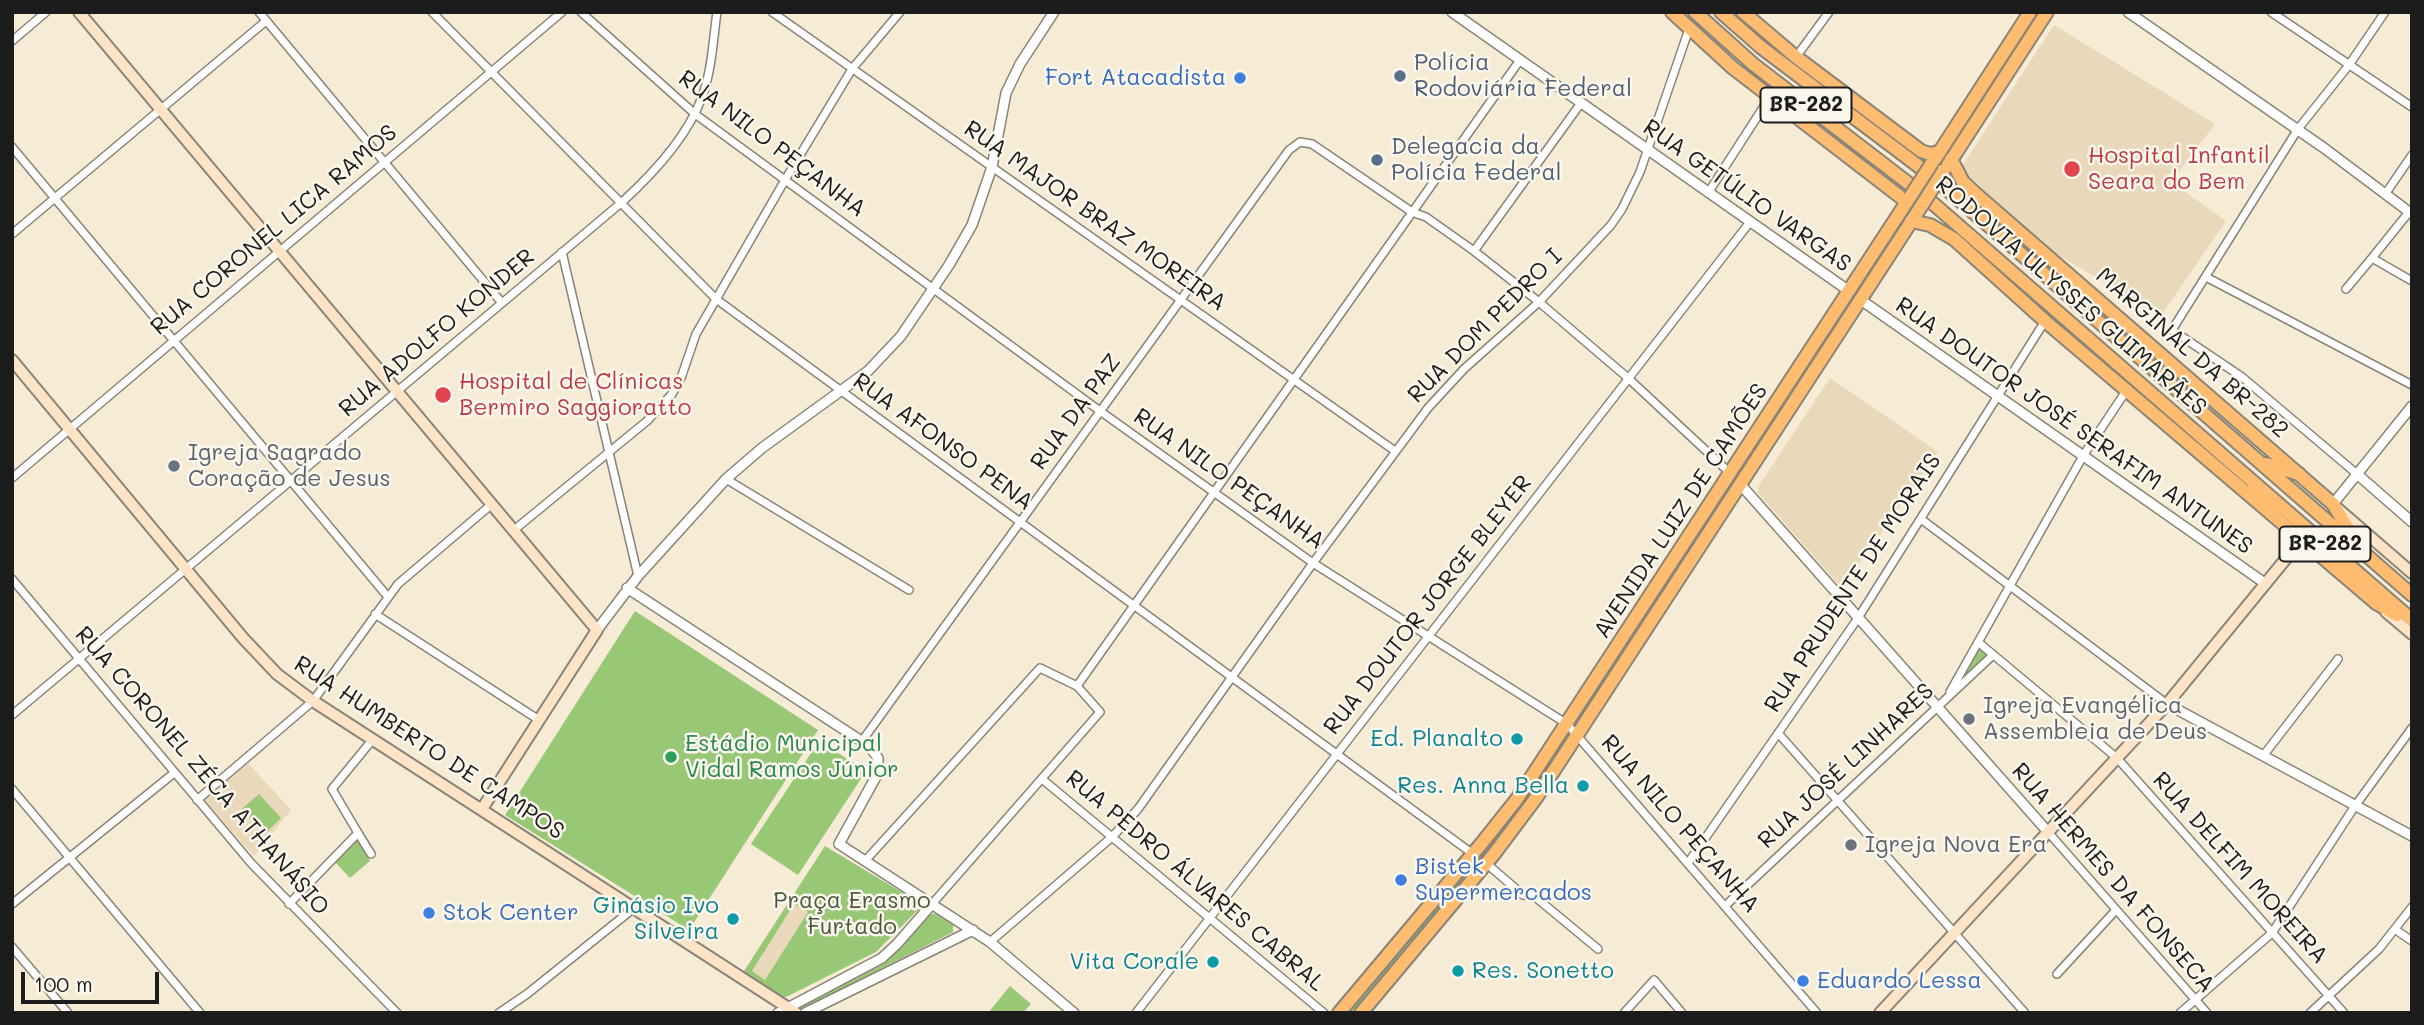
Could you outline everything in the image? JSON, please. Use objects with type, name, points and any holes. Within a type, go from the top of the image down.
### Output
[{"type":"main road","points":[[79,12],[597,630],[482,809]]},
{"type":"main road","points":[[1672,12],[1733,68],[1908,199]]},
{"type":"main road","name":"RODOVIA ULYSSES GUIMARÃES","points":[[1695,12],[1753,65],[1921,193],[2412,622]]},
{"type":"main road","name":"RODOVIA ULYSSES GUIMARÃES","points":[[1721,12],[1762,48],[1933,177],[2412,595]]},
{"type":"main road","points":[[1743,12],[1796,57],[1921,151],[1936,157]]},
{"type":"main road","name":"AVENIDA LUIZ DE CAMÕES","points":[[1339,1013],[1517,799],[2030,12]]},
{"type":"main road","name":"AVENIDA LUIZ DE CAMÕES","points":[[1361,1013],[1520,820],[1861,300],[2042,15]]},
{"type":"main road","name":"MARGINAL DA BR-282","points":[[1948,165],[1977,195],[2412,573]]},
{"type":"main road","points":[[1911,221],[1930,225],[1954,239],[2126,391],[2412,634]]},
{"type":"main road","points":[[1849,291],[1861,300]]},
{"type":"main road","name":"RUA HUMBERTO DE CAMPOS","points":[[12,360],[264,662],[313,701],[788,1011]]},
{"type":"main road","points":[[2262,464],[2299,474]]},
{"type":"main road","points":[[2238,469],[2272,514]]},
{"type":"main road","points":[[2333,504],[2361,550]]},
{"type":"main road","points":[[1880,1013],[2167,704],[2302,539]]},
{"type":"main road","points":[[2376,603],[2412,622]]},
{"type":"street","points":[[12,41],[46,12]]},
{"type":"street","points":[[259,12],[502,303]]},
{"type":"street","name":"RUA AFONSO PENA","points":[[432,12],[716,299],[1473,854]]},
{"type":"street","name":"RUA CORONEL LICA RAMOS","points":[[12,478],[562,12]]},
{"type":"street","name":"RUA NILO PEÇANHA","points":[[581,12],[695,114],[1100,411],[1313,563],[1567,724],[1817,1013]]},
{"type":"street","name":"RUA ADOLFO KONDER","points":[[12,715],[621,203],[660,164],[695,114],[706,83],[717,12]]},
{"type":"street","name":"RUA MAJOR BRAZ MOREIRA","points":[[772,12],[1395,451]]},
{"type":"street","points":[[514,530],[647,421],[672,394],[681,378],[696,334],[785,180],[852,69],[900,12]]},
{"type":"street","name":"RUA GETÚLIO VARGAS","points":[[1452,12],[1849,291]]},
{"type":"street","points":[[1796,57],[1829,12]]},
{"type":"street","points":[[2128,12],[2298,129],[2410,213],[2346,289]]},
{"type":"street","points":[[2271,12],[2412,107]]},
{"type":"street","points":[[2385,12],[2349,65],[2298,129],[2172,330],[2242,377],[2412,522]]},
{"type":"street","points":[[597,630],[627,588],[726,479],[762,448],[842,392],[885,355],[933,289],[972,225],[992,167],[1006,93],[1020,64],[1053,13]]},
{"type":"street","points":[[12,234],[266,21]]},
{"type":"street","name":"RUA DOM PEDRO I","points":[[990,942],[1112,837],[1138,809],[1313,563],[1395,451],[1446,388],[1539,302],[1611,225],[1630,192],[1648,150],[1689,29]]},
{"type":"street","points":[[1077,686],[1520,60]]},
{"type":"street","points":[[1708,192],[1770,97]]},
{"type":"street","points":[[1474,251],[1581,103]]},
{"type":"street","name":"RUA DA PAZ","points":[[862,741],[1289,150],[1300,142],[1312,144],[1412,212]]},
{"type":"street","points":[[12,147],[388,597]]},
{"type":"street","points":[[2386,193],[2412,155]]},
{"type":"street","points":[[1412,212],[1426,218],[1474,251],[1539,302],[1628,378],[1730,473]]},
{"type":"street","name":"RUA DOUTOR JORGE BLEYER","points":[[1136,1013],[1750,222]]},
{"type":"street","points":[[562,252],[638,576]]},
{"type":"street","points":[[2372,258],[2412,281]]},
{"type":"street","points":[[2206,277],[2412,385]]},
{"type":"street","name":"RUA DOUTOR JOSÉ SERAFIM ANTUNES","points":[[1861,300],[2266,584]]},
{"type":"street","name":"RUA PRUDENTE DE MORAIS","points":[[1688,863],[1858,618],[2045,321]]},
{"type":"street","points":[[1946,699],[2083,456],[2126,391]]},
{"type":"street","points":[[2333,504],[2411,408]]},
{"type":"street","points":[[726,479],[909,590]]},
{"type":"street","name":"RUA HERMES DA FONSECA","points":[[1741,485],[2207,1013]]},
{"type":"street","points":[[197,800],[313,701],[407,574],[492,504]]},
{"type":"street","points":[[1921,519],[2167,704],[2412,836]]},
{"type":"street","name":"RUA CORONEL ZÉCA ATHANÁSIO","points":[[12,579],[197,800],[289,904],[397,1013]]},
{"type":"street","points":[[627,588],[874,751],[880,765],[875,781],[839,844],[990,942],[1074,1013]]},
{"type":"street","points":[[375,614],[539,720]]},
{"type":"street","name":"RUA DELFIM MOREIRA","points":[[1978,642],[2117,758],[2344,1013]]},
{"type":"street","name":"RUA JOSÉ LINHARES","points":[[1725,906],[1993,654]]},
{"type":"street","points":[[2263,756],[2338,659]]},
{"type":"street","points":[[788,1011],[882,958],[897,944],[1100,712],[1077,686],[1040,668],[865,861]]},
{"type":"street","points":[[2180,1013],[2272,933],[2355,806],[2412,728]]},
{"type":"street","points":[[1778,733],[2025,1013]]},
{"type":"street","points":[[371,854],[332,789],[373,739]]},
{"type":"street","points":[[12,904],[174,773]]},
{"type":"street","name":"RUA PEDRO ÁLVARES CABRAL","points":[[1042,779],[1324,1013]]},
{"type":"street","points":[[12,789],[200,1013]]},
{"type":"street","points":[[289,904],[358,833]]},
{"type":"street","points":[[1486,863],[1523,895],[1534,896],[1598,949]]},
{"type":"street","points":[[2311,1013],[2363,966],[2396,930],[2412,907]]},
{"type":"street","points":[[499,1013],[527,994],[634,908]]},
{"type":"street","points":[[2057,974],[2116,911]]},
{"type":"street","points":[[805,1013],[973,930]]},
{"type":"street","points":[[2396,930],[2412,941]]},
{"type":"street","points":[[12,947],[68,1013]]},
{"type":"street","points":[[1624,1013],[1654,980],[1682,1013]]},
{"type":"shaded area","name":"Hospital Infantil Seara do Bem","points":[[2054,25],[2215,124],[2171,182],[2226,221],[2161,316],[2035,241],[1971,187],[1961,172],[1962,166]]},
{"type":"shaded area","points":[[1830,378],[1938,452],[1842,588],[1758,493],[1758,487]]},
{"type":"shaded area","points":[[248,763],[291,810],[254,856],[204,800]]},
{"type":"shaded area","points":[[794,903],[808,912],[765,980],[752,971]]},
{"type":"green space","points":[[1827,336],[1816,358],[1585,715],[1584,712],[1619,650]]},
{"type":"green space","name":"Estádio Municipal Vidal Ramos Júnior","points":[[635,611],[818,730],[689,930],[505,815]]},
{"type":"green space","points":[[1978,642],[1993,655],[1946,699]]},
{"type":"green space","points":[[819,741],[866,771],[798,875],[751,844]]},
{"type":"green space","points":[[1565,742],[1487,857],[1355,1013],[1348,1013],[1488,846]]},
{"type":"green space","points":[[259,794],[281,818],[265,834],[242,809]]},
{"type":"green space","points":[[357,839],[370,861],[350,878],[335,862]]},
{"type":"green space","name":"Praça Erasmo Furtado","points":[[825,846],[923,905],[876,952],[784,998],[744,971]],"holes":[[[794,904],[808,912],[765,980],[752,971]]]},
{"type":"green space","points":[[929,914],[936,914],[953,924],[953,932],[800,1010],[796,1009],[888,960]]},
{"type":"green space","points":[[1010,986],[1031,1004],[1023,1013],[988,1013]]},
{"type":"place","name":"Polícia Rodoviária Federal","points":[[1400,76]]},
{"type":"place","name":"Fort Atacadista","points":[[1240,78]]},
{"type":"place","name":"Delegacia da Polícia Federal","points":[[1377,160]]},
{"type":"place","name":"Hospital Infantil Seara do Bem","points":[[2072,169]]},
{"type":"place","name":"Hospital de Clínicas Bermiro Saggioratto","points":[[443,395]]},
{"type":"place","name":"Igreja Sagrado Coração de Jesus","points":[[174,466]]},
{"type":"place","name":"Igreja Evangélica Assembleia de Deus","points":[[1969,719]]},
{"type":"place","name":"Ed. Planalto","points":[[1517,739]]},
{"type":"place","name":"Estádio Municipal Vidal Ramos Júnior","points":[[671,757]]},
{"type":"place","name":"Res. Anna Bella","points":[[1583,786]]},
{"type":"place","name":"Igreja Nova Era","points":[[1851,845]]},
{"type":"place","name":"Bistek Supermercados","points":[[1401,880]]},
{"type":"place","name":"Stok Center","points":[[429,913]]},
{"type":"place","name":"Ginásio Ivo Silveira","points":[[733,919]]},
{"type":"place","name":"Vita Corale","points":[[1213,962]]},
{"type":"place","name":"Res. Sonetto","points":[[1458,971]]},
{"type":"place","name":"Eduardo Lessa","points":[[1803,981]]}]
